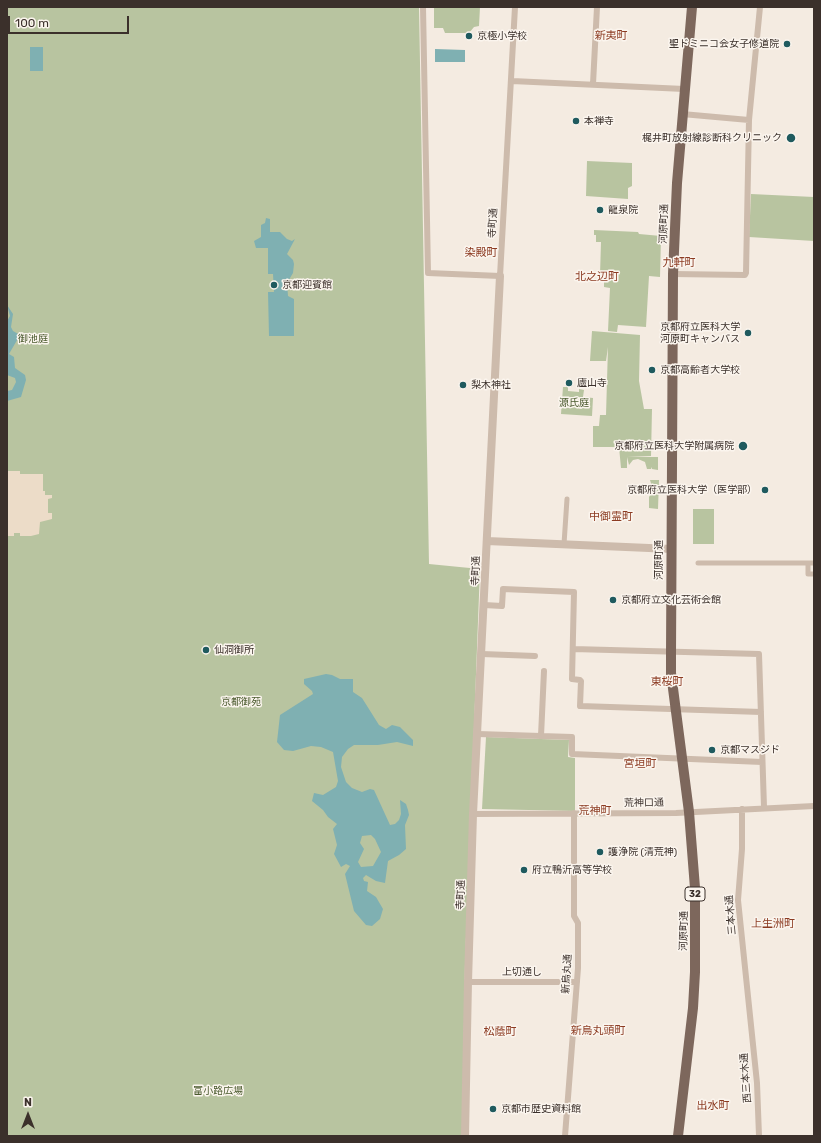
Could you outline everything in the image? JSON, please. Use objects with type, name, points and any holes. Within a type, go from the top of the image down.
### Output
[{"type":"main road","name":"河原町通","points":[[678,1136],[693,1008],[696,901],[688,812],[675,709],[671,652],[674,274],[682,114],[692,7]]},
{"type":"street","points":[[423,7],[428,273],[500,276]]},
{"type":"street","name":"寺町通","points":[[465,1136],[473,814],[515,7]]},
{"type":"street","points":[[593,84],[597,7]]},
{"type":"street","points":[[674,274],[745,275],[746,273],[749,120],[760,7]]},
{"type":"street","points":[[512,81],[684,89]]},
{"type":"street","points":[[682,114],[749,120]]},
{"type":"street","points":[[564,544],[567,499]]},
{"type":"street","points":[[487,541],[672,549]]},
{"type":"street","points":[[698,563],[814,563]]},
{"type":"street","points":[[808,563],[808,574],[814,574]]},
{"type":"street","points":[[484,604],[502,606],[503,590],[574,592],[572,679],[581,681],[580,706],[761,712]]},
{"type":"street","points":[[573,649],[759,654],[764,807]]},
{"type":"street","points":[[482,654],[535,656]]},
{"type":"street","points":[[541,736],[544,671]]},
{"type":"street","points":[[478,734],[572,737],[572,754],[762,762]]},
{"type":"street","name":"荒神口通","points":[[473,814],[688,812],[764,807],[814,806]]},
{"type":"street","name":"三本木通","points":[[742,809],[742,849],[738,900],[750,1020]]},
{"type":"street","name":"新烏丸通","points":[[565,1136],[577,982],[578,923],[574,916],[574,813]]},
{"type":"street","name":"上切通し","points":[[468,982],[577,982]]},
{"type":"street","name":"西三本木通","points":[[750,1020],[757,1083],[759,1136]]},
{"type":"green space","name":"京都御苑","points":[[7,7],[419,7],[429,564],[480,569],[465,963],[462,1136],[7,1136]]},
{"type":"green space","points":[[434,7],[480,7],[479,26],[474,27],[469,33],[445,33],[443,28],[434,28]]},
{"type":"green space","points":[[587,161],[632,163],[632,186],[628,188],[628,199],[586,196]]},
{"type":"green space","points":[[751,194],[814,197],[814,241],[749,237]]},
{"type":"green space","points":[[594,230],[638,232],[639,234],[661,236],[660,277],[649,276],[646,327],[618,325],[617,332],[608,331],[610,288],[604,287],[604,275],[600,275],[601,242],[596,242]]},
{"type":"green space","points":[[592,331],[640,335],[639,381],[644,409],[652,409],[651,456],[627,457],[627,468],[621,468],[619,447],[593,447],[593,426],[599,426],[600,415],[606,415],[608,347],[606,361],[590,361]]},
{"type":"green space","name":"源氏庭","points":[[563,387],[568,387],[568,391],[579,392],[579,389],[584,390],[583,397],[593,398],[592,416],[561,414]]},
{"type":"green space","points":[[627,457],[658,457],[658,470],[652,469],[652,467],[651,469],[647,469],[645,462],[638,459],[633,460],[629,465]]},
{"type":"green space","points":[[650,480],[659,480],[658,509],[649,508],[649,497],[653,490]]},
{"type":"green space","points":[[693,509],[714,509],[714,544],[693,544]]},
{"type":"green space","points":[[486,737],[569,740],[568,757],[575,758],[575,811],[482,809]]},
{"type":"shaded area","points":[[7,471],[20,471],[20,474],[43,474],[43,491],[45,491],[45,495],[52,495],[52,498],[48,499],[48,513],[52,513],[52,519],[40,522],[39,534],[20,536],[20,533],[14,533],[14,536],[7,536]]},
{"type":"water","points":[[30,47],[43,47],[43,71],[30,71]]},
{"type":"water","points":[[435,49],[465,50],[465,62],[435,62]]},
{"type":"water","points":[[266,218],[270,219],[270,232],[280,232],[287,239],[292,241],[295,239],[287,254],[293,260],[294,264],[293,273],[287,283],[288,296],[294,299],[294,336],[269,336],[268,292],[274,292],[273,274],[268,274],[268,248],[256,248],[254,241],[261,237],[261,225],[265,223]]},
{"type":"water","points":[[7,305],[13,314],[11,327],[13,331],[20,335],[9,354],[14,357],[15,368],[25,375],[26,380],[21,397],[7,401],[7,391],[12,390],[16,382],[15,378],[7,375],[7,321],[10,316]]},
{"type":"water","points":[[326,674],[340,679],[353,679],[353,692],[362,698],[379,725],[386,729],[392,725],[400,727],[413,740],[413,746],[397,742],[378,745],[354,745],[348,749],[342,757],[341,767],[346,782],[352,788],[362,792],[370,789],[374,790],[390,825],[395,824],[399,820],[401,814],[400,800],[406,804],[409,815],[405,825],[406,849],[388,861],[385,883],[376,881],[366,875],[363,878],[364,881],[368,882],[367,891],[376,897],[383,909],[380,919],[372,926],[366,925],[354,911],[345,874],[350,866],[346,864],[341,867],[334,854],[337,845],[333,829],[337,824],[312,801],[314,793],[323,795],[336,787],[338,781],[333,752],[321,747],[311,746],[293,751],[284,750],[277,742],[280,715],[313,694],[312,691],[304,684],[304,679]],"holes":[[[371,835],[375,839],[381,852],[373,866],[361,867],[358,862],[364,849],[360,843],[362,836]]]},
{"type":"place","name":"京極小学校","points":[[469,36]]},
{"type":"place","name":"聖ドミニコ会女子修道院","points":[[787,44]]},
{"type":"place","name":"本禅寺","points":[[576,121]]},
{"type":"place","name":"梶井町放射線診断科クリニック","points":[[791,138]]},
{"type":"place","name":"龍泉院","points":[[600,210]]},
{"type":"place","name":"京都迎賓館","points":[[274,285]]},
{"type":"place","name":"京都府立医科大学 河原町キャンパス","points":[[748,333]]},
{"type":"place","name":"京都高齢者大学校","points":[[652,370]]},
{"type":"place","name":"廬山寺","points":[[569,383]]},
{"type":"place","name":"梨木神社","points":[[463,385]]},
{"type":"place","name":"京都府立医科大学附属病院","points":[[743,446]]},
{"type":"place","name":"京都府立医科大学（医学部）","points":[[765,490]]},
{"type":"place","name":"京都府立文化芸術会館","points":[[613,600]]},
{"type":"place","name":"仙洞御所","points":[[206,650]]},
{"type":"place","name":"京都マスジド","points":[[712,750]]},
{"type":"place","name":"護浄院 (清荒神)","points":[[600,852]]},
{"type":"place","name":"府立鴨沂高等学校","points":[[524,870]]},
{"type":"place","name":"京都市歴史資料館","points":[[493,1109]]},
{"type":"district","name":"新夷町","points":[[611,36]]},
{"type":"district","name":"染殿町","points":[[481,253]]},
{"type":"district","name":"九軒町","points":[[679,263]]},
{"type":"district","name":"北之辺町","points":[[597,277]]},
{"type":"district","name":"中御霊町","points":[[611,517]]},
{"type":"district","name":"東桜町","points":[[667,682]]},
{"type":"district","name":"宮垣町","points":[[640,764]]},
{"type":"district","name":"荒神町","points":[[595,811]]},
{"type":"district","name":"上生洲町","points":[[773,924]]},
{"type":"district","name":"新烏丸頭町","points":[[598,1031]]},
{"type":"district","name":"松蔭町","points":[[500,1032]]},
{"type":"district","name":"出水町","points":[[713,1106]]},
{"type":"park label","name":"御池庭","points":[[33,339]]},
{"type":"park label","name":"富小路広場","points":[[218,1091]]}]
